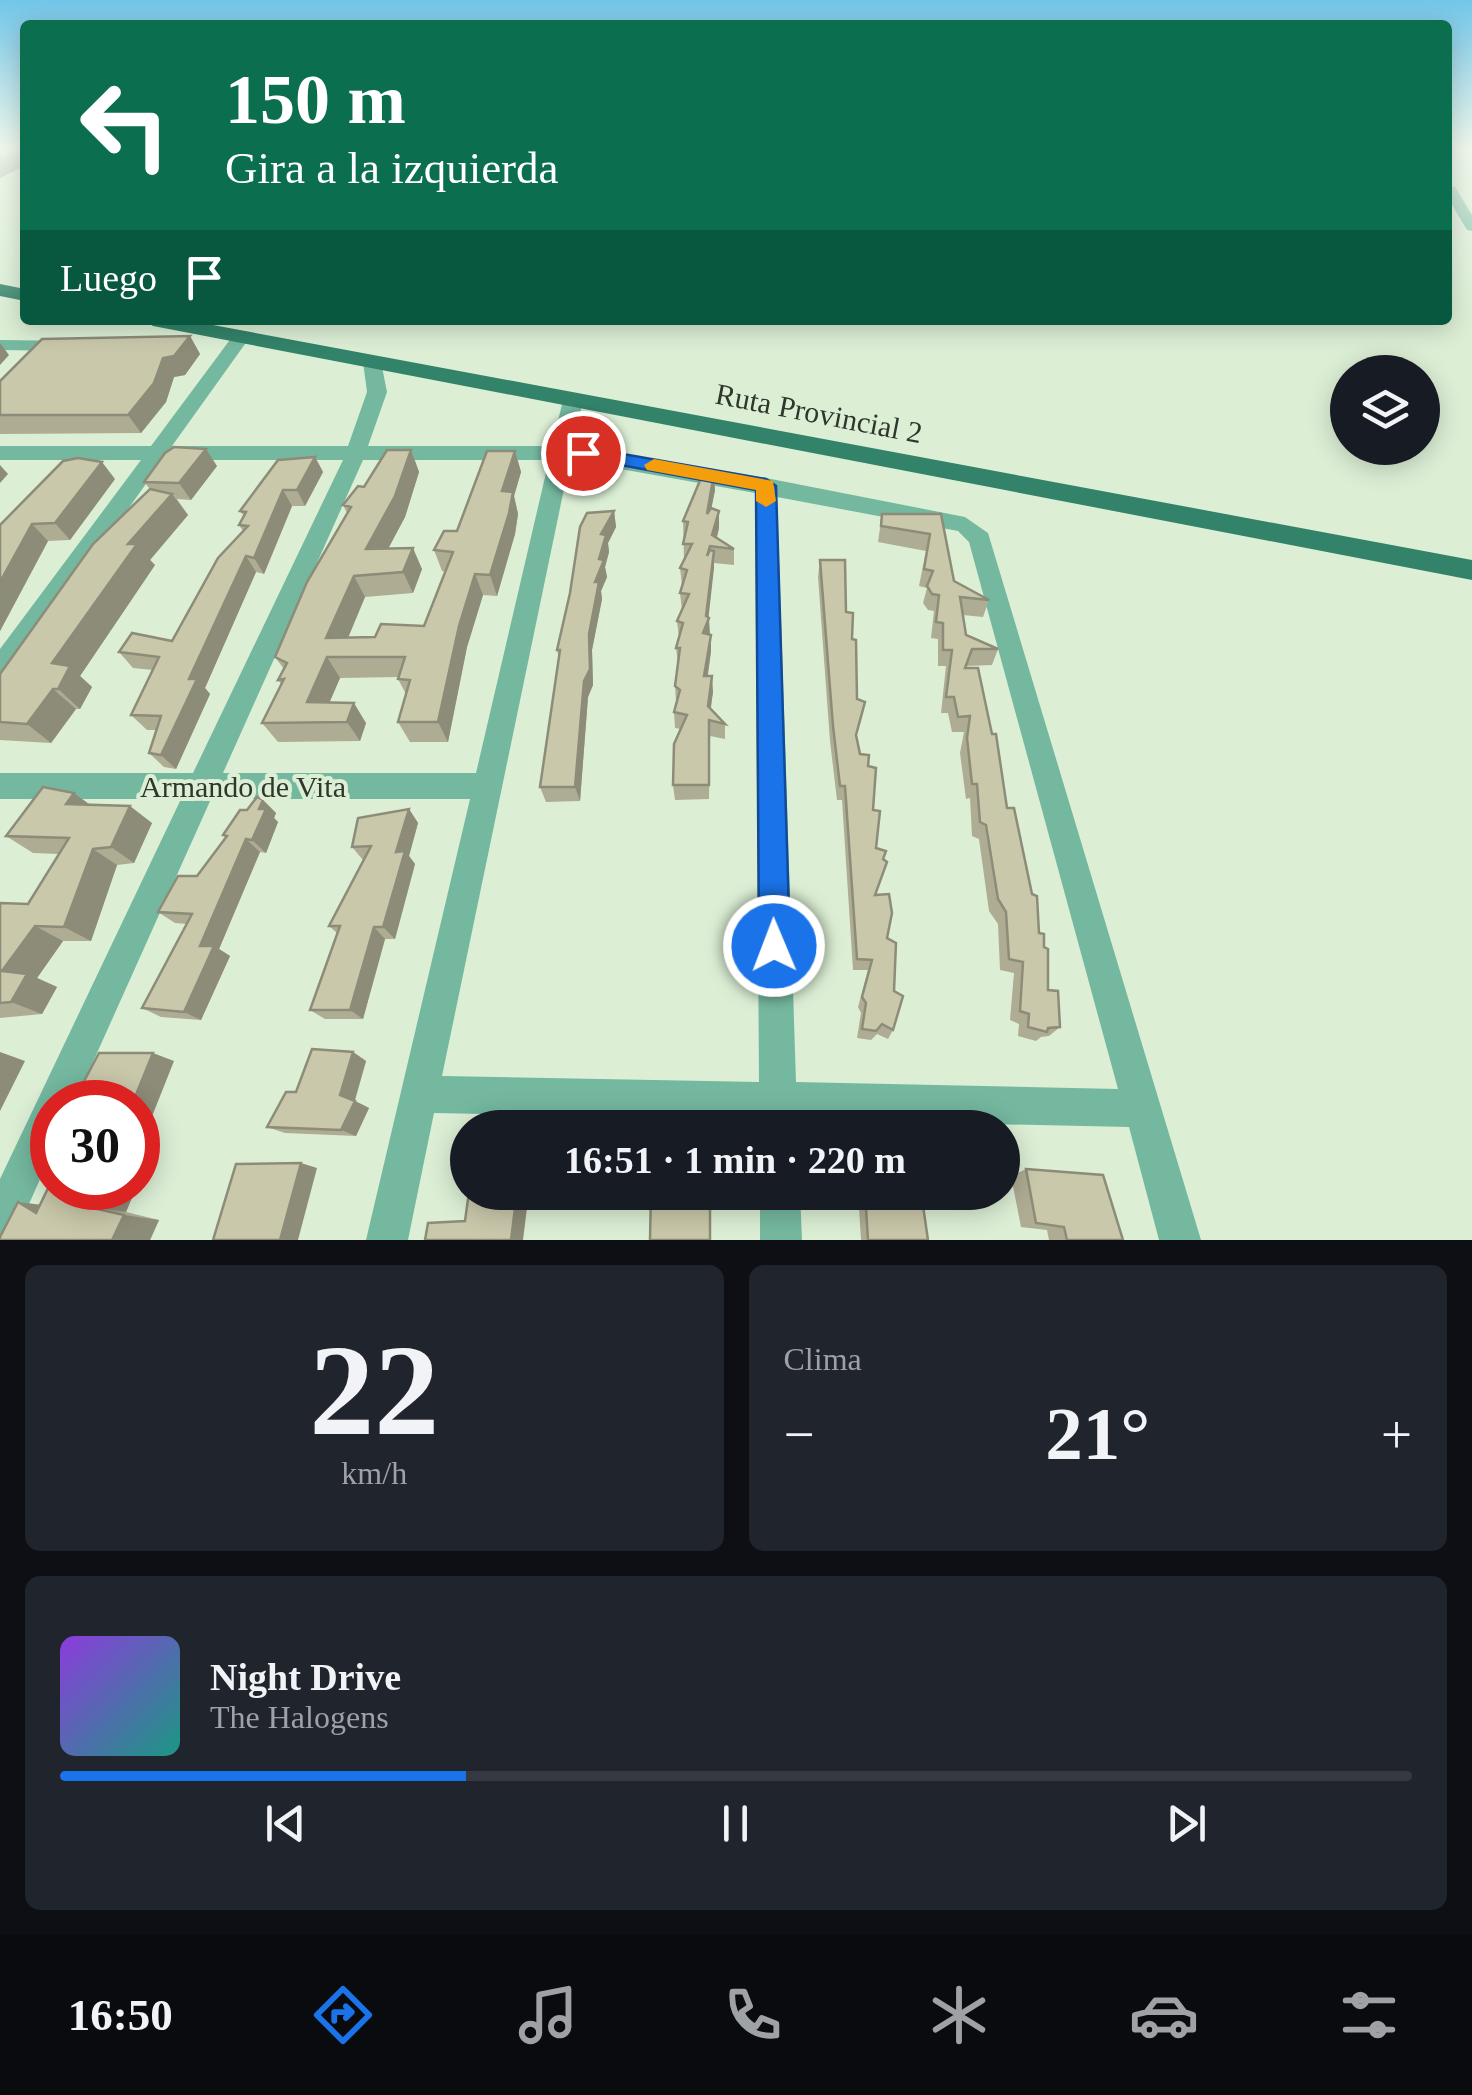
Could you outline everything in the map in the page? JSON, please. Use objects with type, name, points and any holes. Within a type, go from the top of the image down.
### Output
[{"type":"main road","name":"Ruta Provincial 2","points":[[179,325],[1472,570]]},
{"type":"street","points":[[0,670],[241,337]]},
{"type":"street","points":[[0,345],[89,346]]},
{"type":"street","points":[[66,1080],[356,453],[377,392],[372,362]]},
{"type":"street","points":[[387,1240],[572,400]]},
{"type":"street","points":[[0,453],[583,453],[965,525],[980,540],[1180,1240]]},
{"type":"street","points":[[766,486],[778,1110]]},
{"type":"street","name":"Armando de Vita","points":[[0,786],[486,786]]},
{"type":"street","points":[[421,1094],[722,1110]]},
{"type":"street","points":[[996,1110],[1142,1108]]},
{"type":"street","points":[[0,1224],[30,1158]]},
{"type":"street","points":[[780,1210],[781,1240]]},
{"type":"building","points":[[190,336],[174,356],[163,358],[154,383],[128,415],[0,415],[0,381],[42,339]]},
{"type":"building","points":[[174,447],[206,449],[179,483],[144,482],[165,453]]},
{"type":"building","points":[[387,450],[411,450],[395,496],[366,549],[413,548],[403,572],[354,576],[326,638],[375,637],[381,624],[424,626],[453,552],[434,550],[444,531],[457,531],[487,451],[515,451],[502,491],[513,492],[509,513],[490,575],[475,574],[438,722],[398,722],[410,680],[398,679],[405,657],[327,657],[307,702],[354,703],[347,722],[262,723],[284,679],[278,680],[287,663],[275,657],[307,582],[351,507],[343,505],[358,486],[364,487]]},
{"type":"building","points":[[315,457],[297,490],[283,490],[254,558],[246,556],[189,679],[197,679],[161,755],[149,753],[161,716],[131,715],[159,657],[119,652],[132,633],[172,641],[218,558],[248,526],[239,525],[246,512],[240,511],[278,460]]},
{"type":"building","points":[[78,458],[102,462],[55,523],[32,524],[0,582],[0,525],[63,461]]},
{"type":"building","points":[[704,471],[714,473],[707,514],[711,508],[719,511],[712,535],[734,549],[710,546],[707,556],[710,550],[714,551],[706,616],[709,618],[703,633],[711,635],[704,676],[712,676],[708,706],[725,724],[709,720],[709,785],[673,785],[674,744],[687,715],[674,712],[680,690],[675,686],[680,648],[676,648],[683,623],[677,621],[689,594],[680,593],[687,570],[680,568],[692,544],[683,544],[688,522],[683,521]]},
{"type":"building","points":[[150,489],[172,494],[128,544],[137,544],[52,663],[70,666],[58,689],[53,689],[27,724],[0,722],[0,674],[93,544]]},
{"type":"building","points":[[614,511],[601,534],[606,535],[599,559],[604,560],[595,582],[599,582],[589,634],[590,669],[584,681],[575,787],[540,787],[557,650],[580,527],[587,513]]},
{"type":"building","points":[[882,514],[941,514],[954,581],[989,600],[960,597],[966,635],[998,649],[972,649],[965,668],[978,668],[992,734],[996,734],[1007,808],[1014,808],[1032,894],[1037,896],[1039,933],[1044,934],[1044,947],[1048,949],[1048,990],[1058,991],[1060,1027],[1048,1028],[1047,1032],[1028,1027],[1029,1014],[1020,1011],[1023,962],[1009,959],[1006,912],[998,899],[986,825],[980,822],[977,784],[972,784],[967,738],[970,716],[958,717],[954,697],[946,697],[952,650],[943,650],[943,623],[936,622],[939,595],[932,594],[927,586],[933,571],[924,569],[930,534],[881,526]]},
{"type":"building","points":[[820,560],[845,560],[846,612],[853,613],[852,639],[856,640],[857,699],[865,702],[856,735],[860,754],[869,755],[868,766],[876,768],[873,810],[880,811],[876,848],[886,851],[883,859],[887,862],[875,895],[889,894],[892,913],[887,938],[896,943],[894,991],[903,996],[893,1030],[882,1024],[876,1031],[862,1029],[866,1003],[862,997],[872,960],[857,959],[845,786],[840,786],[833,726]]},
{"type":"building","points":[[43,787],[74,793],[66,804],[130,806],[111,847],[93,849],[64,927],[35,926],[2,971],[27,974],[11,1002],[0,1003],[0,903],[28,904],[69,838],[6,836]]},
{"type":"building","points":[[257,797],[263,800],[259,809],[266,809],[252,840],[246,839],[200,946],[214,946],[184,1012],[142,1008],[192,914],[158,912],[178,876],[197,876],[227,836],[223,835],[240,810],[247,810]]},
{"type":"building","points":[[409,809],[396,852],[405,851],[383,927],[374,927],[350,1010],[310,1010],[340,926],[329,926],[371,846],[352,847],[358,818]]},
{"type":"building","points":[[312,1049],[353,1052],[340,1095],[355,1101],[341,1130],[267,1127],[286,1092],[296,1092]]},
{"type":"building","points":[[99,1053],[153,1053],[142,1080],[85,1080]]},
{"type":"building","points":[[301,1163],[280,1240],[213,1240],[236,1164]]},
{"type":"building","points":[[1026,1169],[1103,1175],[1123,1240],[1067,1240],[1064,1227],[1036,1223]]},
{"type":"building","points":[[18,1202],[36,1213],[102,1210],[124,1215],[112,1240],[0,1240]]},
{"type":"building","points":[[467,1210],[515,1210],[511,1240],[425,1240],[428,1223],[465,1221]]},
{"type":"building","points":[[651,1210],[710,1210],[710,1240],[650,1240]]},
{"type":"building","points":[[866,1210],[924,1210],[928,1240],[868,1240]]},
{"type":"slow traffic","points":[[654,465],[766,486],[766,501]]},
{"type":"route","points":[[583,453],[766,486],[774,946]]}]
